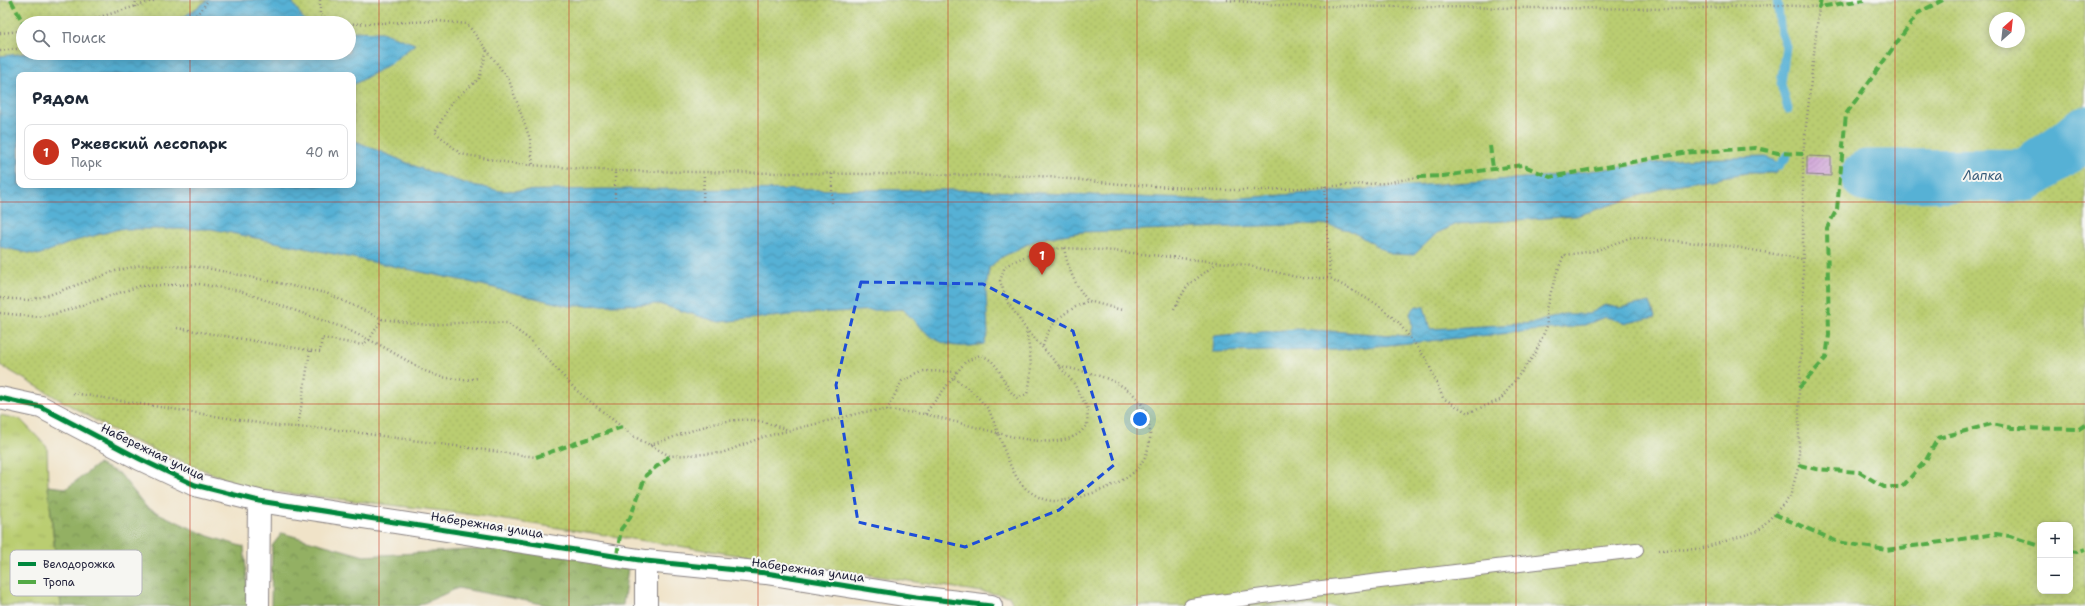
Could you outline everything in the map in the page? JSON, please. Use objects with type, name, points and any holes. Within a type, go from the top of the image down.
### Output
[{"type":"street","name":"Набережная улица","points":[[0,398],[41,407],[140,459],[195,485],[259,501],[646,561],[766,573],[916,597],[991,606]]},
{"type":"street","points":[[258,606],[259,501]]},
{"type":"street","points":[[646,561],[646,606]]},
{"type":"lane","points":[[1191,606],[1321,588],[1636,550]]},
{"type":"path","points":[[135,7],[136,0]]},
{"type":"path","points":[[104,16],[156,0]]},
{"type":"path","points":[[194,16],[202,9],[208,0]]},
{"type":"path","points":[[320,0],[320,15],[322,16]]},
{"type":"path","points":[[1227,0],[1286,6],[1674,9],[1777,5],[1819,7],[1803,154],[1803,317],[1799,388],[1799,465],[1790,497],[1758,530],[1700,549],[1636,550]]},
{"type":"path","points":[[356,24],[438,21],[467,24],[509,80],[530,139],[532,165]]},
{"type":"path","points":[[0,33],[16,32]]},
{"type":"path","points":[[0,51],[16,49]]},
{"type":"path","points":[[487,50],[479,79],[453,100],[435,132],[461,154],[532,165],[615,171],[704,173],[1039,176],[1121,184],[1221,190],[1385,183],[1418,177]]},
{"type":"path","points":[[615,171],[615,198]]},
{"type":"path","points":[[703,201],[704,173]]},
{"type":"path","points":[[832,174],[832,206]]},
{"type":"path","points":[[1325,186],[1330,278]]},
{"type":"path","points":[[0,298],[29,300],[48,295],[118,270],[142,265],[202,267],[326,293],[382,319],[428,325],[475,322],[507,323],[530,340],[576,390],[633,436],[670,456],[722,453],[763,437],[864,412],[887,410],[925,414],[1019,438],[1058,441],[1078,434],[1087,425],[1088,409],[1073,382],[1026,329],[1008,303],[1000,281],[1005,266],[1038,250],[1064,248],[1104,250],[1246,265],[1301,278],[1330,278],[1378,305],[1398,322],[1426,360],[1443,398],[1468,413],[1500,400],[1535,354],[1547,326],[1546,309],[1564,254],[1594,251],[1632,237],[1730,246],[1802,259]]},
{"type":"path","points":[[1064,248],[1067,266],[1073,279],[1088,301],[1122,310]]},
{"type":"path","points":[[1174,309],[1187,286],[1217,262]]},
{"type":"path","points":[[0,313],[38,317],[59,313],[140,286],[199,284],[240,292],[337,326],[369,340],[400,358],[441,377],[464,380],[478,378]]},
{"type":"path","points":[[1042,346],[1049,328],[1058,318],[1088,301]]},
{"type":"path","points":[[177,328],[320,352],[322,338],[362,345],[369,340],[382,319]]},
{"type":"path","points":[[925,414],[965,362],[980,355],[991,359],[999,370],[1008,391],[1018,398],[1028,394],[1031,382],[1030,350],[1026,329]]},
{"type":"path","points":[[298,427],[310,350]]},
{"type":"path","points":[[954,378],[973,392],[989,410],[1013,470],[1020,483],[1031,493],[1043,499],[1055,501],[1086,495],[1125,479],[1144,461],[1150,439],[1148,418],[1141,402],[1123,387],[1098,374],[1059,366]]},
{"type":"path","points":[[887,410],[902,381],[924,371],[958,372]]},
{"type":"path","points":[[69,393],[276,426],[331,429],[536,457]]},
{"type":"path","points":[[649,445],[675,438],[701,426],[721,421],[752,420],[791,430]]},
{"type":"highlighted area","points":[[861,282],[983,284],[1073,331],[1114,465],[1059,510],[965,547],[858,522],[836,385]]},
{"type":"green space","points":[[0,0],[2085,0],[2085,606],[1014,606],[1009,596],[453,512],[250,489],[126,438],[0,365]]},
{"type":"green space","points":[[0,415],[20,419],[47,447],[48,486],[55,550],[10,550],[10,596],[60,596],[61,606],[0,606]]},
{"type":"green space","points":[[98,464],[120,474],[147,508],[208,536],[244,547],[247,580],[247,606],[61,606],[60,596],[142,596],[142,550],[55,550],[48,486],[67,488]]},
{"type":"green space","points":[[282,533],[364,556],[519,547],[628,568],[623,605],[553,606],[458,588],[417,606],[271,606],[272,546]]},
{"type":"water","points":[[208,0],[293,0],[293,3],[301,16],[185,16]]},
{"type":"water","points":[[356,31],[382,32],[415,44],[390,64],[356,83],[356,72],[16,72],[16,188],[356,188],[356,141],[422,169],[464,183],[501,191],[601,189],[971,190],[1210,200],[1541,177],[1685,159],[1766,157],[1773,160],[1779,166],[1777,173],[1746,173],[1669,186],[1576,216],[1457,224],[1437,233],[1414,255],[1391,254],[1349,230],[1322,224],[1082,232],[1038,239],[1000,258],[989,268],[986,291],[988,333],[984,344],[957,346],[947,344],[929,335],[903,309],[811,313],[719,322],[658,304],[568,306],[465,281],[212,229],[119,229],[75,241],[38,255],[0,247],[0,56],[16,54],[16,60],[356,60]]},
{"type":"water","points":[[1899,150],[1922,159],[1944,161],[1972,150],[2026,164],[2053,157],[2032,179],[1915,186],[1885,194],[1869,185],[1868,165],[1883,154]]},
{"type":"water","points":[[1650,302],[1655,317],[1627,323],[1605,317],[1582,326],[1337,350],[1212,352],[1213,336],[1296,329],[1410,336],[1412,326],[1410,313],[1416,306],[1424,307],[1430,329],[1534,323],[1564,314],[1589,314],[1605,305],[1619,308]]},
{"type":"building","points":[[1807,156],[1831,157],[1831,176],[1807,175]]},
{"type":"waterway","points":[[1777,0],[1781,33],[1786,46],[1781,84],[1788,109]]},
{"type":"waterway","name":"Лапка","points":[[1867,176],[2026,175],[2067,147],[2085,132]]},
{"type":"waterway","points":[[1779,166],[1787,156]]},
{"type":"marked path","points":[[11,0],[19,16]]},
{"type":"marked path","points":[[1821,0],[1819,7],[1864,0]]},
{"type":"marked path","points":[[1799,388],[1826,358],[1829,335],[1827,228],[1837,209],[1846,114],[1918,13],[1943,0]]},
{"type":"marked path","points":[[1490,146],[1493,168]]},
{"type":"marked path","points":[[1418,177],[1443,176],[1522,165],[1550,177],[1682,153],[1756,148],[1778,153],[1803,154]]},
{"type":"marked path","points":[[1799,465],[1816,469],[1859,472],[1884,487],[1902,487],[1926,460],[1938,438],[1992,424],[2012,428],[2079,429],[2085,425]]},
{"type":"marked path","points":[[536,457],[622,427]]},
{"type":"marked path","points":[[617,555],[621,529],[630,518],[646,475],[670,456]]},
{"type":"marked path","points":[[1774,514],[1838,542],[1886,550],[1996,534],[2010,536],[2037,545]]},
{"type":"marked path","points":[[2073,551],[2077,552],[2085,549]]},
{"type":"cycle path","points":[[0,398],[41,407],[140,459],[195,485],[259,501],[646,561],[766,573],[916,597],[991,606]]},
{"type":"place","name":"Ржевский лесопарк","points":[[1042,275]]}]
